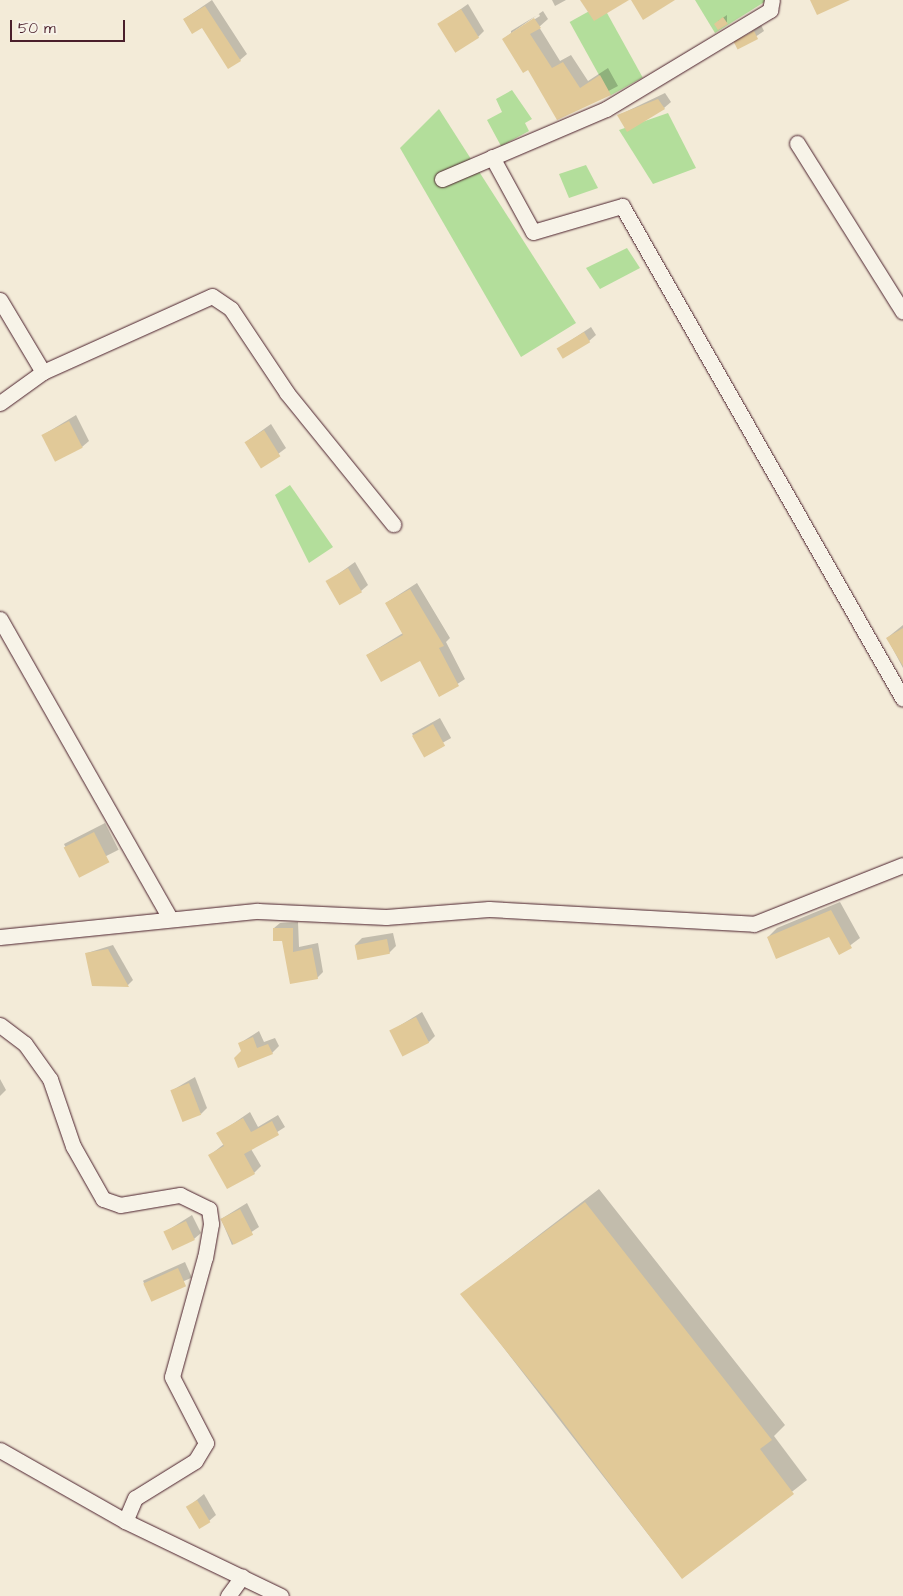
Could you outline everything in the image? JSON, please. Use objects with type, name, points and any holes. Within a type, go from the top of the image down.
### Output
[{"type":"street","points":[[442,179],[606,110],[770,10],[772,0]]},
{"type":"street","points":[[797,143],[903,312]]},
{"type":"street","points":[[492,157],[533,232],[622,206],[903,699]]},
{"type":"street","points":[[0,403],[43,372],[212,296],[231,309],[287,393],[393,524]]},
{"type":"street","points":[[0,300],[43,372]]},
{"type":"street","points":[[0,619],[169,917]]},
{"type":"street","points":[[0,938],[169,917],[258,911],[386,917],[489,909],[754,924],[903,865]]},
{"type":"street","points":[[0,1025],[25,1044],[50,1079],[73,1146],[103,1199],[120,1206],[180,1195],[209,1209],[212,1224],[205,1257],[172,1377],[206,1443],[195,1461],[135,1498],[125,1521]]},
{"type":"street","points":[[0,1450],[125,1521],[281,1596]]},
{"type":"street","points":[[228,1596],[242,1577]]},
{"type":"green space","points":[[695,0],[766,0],[766,1],[715,33]]},
{"type":"green space","points":[[602,4],[643,77],[610,95],[570,22]]},
{"type":"green space","points":[[512,90],[532,119],[525,123],[529,131],[501,146],[487,120],[502,112],[496,99]]},
{"type":"green space","points":[[439,109],[576,323],[521,357],[400,148]]},
{"type":"green space","points":[[668,113],[696,168],[653,184],[619,130]]},
{"type":"green space","points":[[586,165],[598,188],[569,198],[559,174]]},
{"type":"green space","points":[[627,248],[640,268],[600,289],[586,268]]},
{"type":"green space","points":[[290,485],[333,547],[309,563],[275,495]]},
{"type":"building","points":[[580,0],[629,0],[594,21]]},
{"type":"building","points":[[631,0],[675,0],[643,20]]},
{"type":"building","points":[[810,0],[850,0],[817,15]]},
{"type":"building","points":[[205,6],[241,61],[228,69],[202,28],[192,34],[183,19]]},
{"type":"building","points":[[461,9],[479,38],[455,53],[437,24]]},
{"type":"building","points":[[723,17],[728,24],[718,30],[714,24]]},
{"type":"building","points":[[534,18],[541,28],[530,34],[552,68],[563,62],[580,88],[600,75],[611,95],[557,120],[528,70],[523,73],[502,39]]},
{"type":"building","points":[[754,31],[758,39],[738,49],[734,41]]},
{"type":"building","points":[[658,99],[665,109],[627,132],[617,115]]},
{"type":"building","points":[[584,332],[590,342],[563,359],[557,348]]},
{"type":"building","points":[[69,421],[83,448],[55,462],[41,435]]},
{"type":"building","points":[[264,430],[280,456],[261,468],[244,442]]},
{"type":"building","points":[[348,568],[362,592],[339,605],[325,581]]},
{"type":"building","points":[[410,589],[444,646],[439,648],[459,686],[439,697],[420,661],[381,682],[366,655],[403,635],[385,603]]},
{"type":"building","points":[[903,628],[903,666],[886,638]]},
{"type":"building","points":[[433,724],[445,746],[424,758],[412,736]]},
{"type":"building","points":[[94,832],[109,862],[79,878],[64,847]]},
{"type":"building","points":[[831,910],[852,948],[839,955],[829,937],[776,959],[767,937]]},
{"type":"building","points":[[273,928],[293,928],[293,952],[312,948],[318,979],[290,984],[282,941],[273,941]]},
{"type":"building","points":[[387,939],[390,954],[357,960],[355,945]]},
{"type":"building","points":[[108,949],[129,987],[92,986],[85,953]]},
{"type":"building","points":[[416,1017],[429,1043],[402,1056],[389,1031]]},
{"type":"building","points":[[253,1037],[257,1048],[268,1044],[273,1054],[238,1068],[234,1058],[241,1051],[238,1043]]},
{"type":"building","points":[[189,1083],[201,1115],[183,1122],[170,1090]]},
{"type":"building","points":[[243,1118],[251,1132],[272,1121],[279,1135],[244,1154],[255,1174],[227,1189],[208,1155],[224,1146],[216,1133]]},
{"type":"building","points":[[585,1202],[772,1440],[760,1449],[794,1494],[682,1579],[554,1410],[460,1294]]},
{"type":"building","points":[[240,1209],[253,1235],[234,1245],[220,1219]]},
{"type":"building","points":[[186,1221],[195,1240],[172,1251],[163,1232]]},
{"type":"building","points":[[178,1268],[186,1286],[151,1302],[143,1283]]},
{"type":"building","points":[[197,1500],[210,1522],[199,1529],[186,1507]]}]
